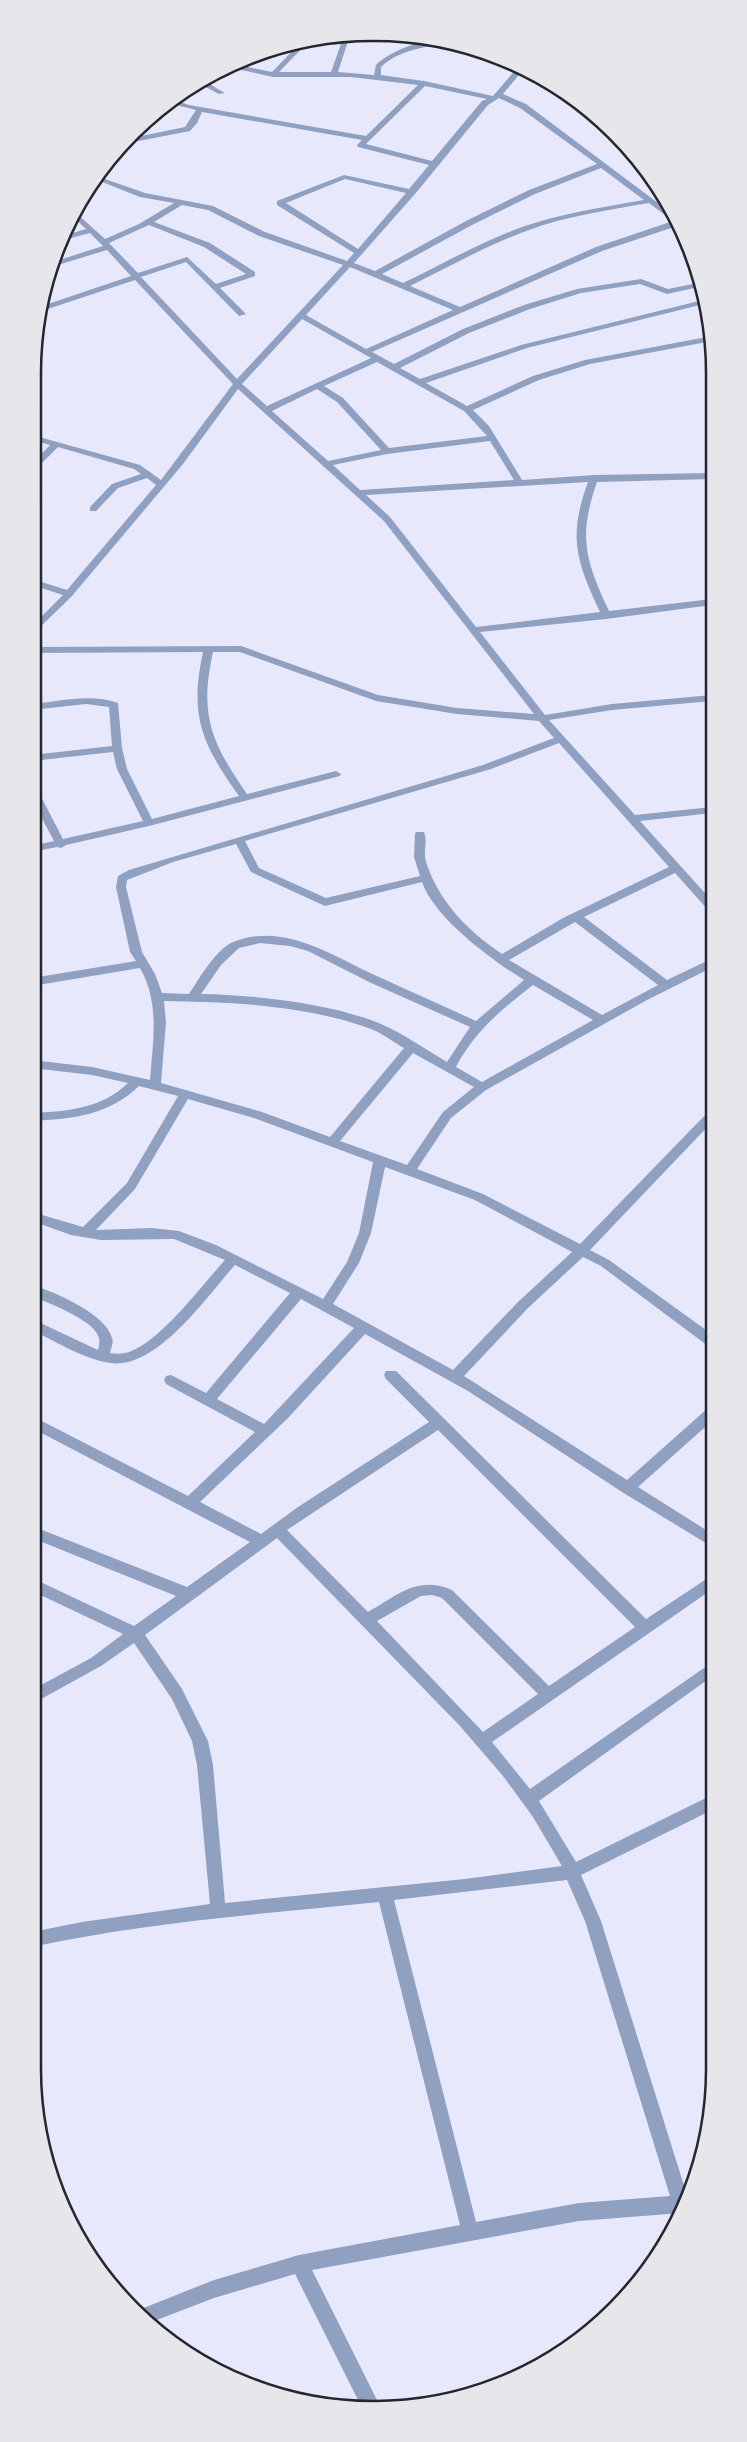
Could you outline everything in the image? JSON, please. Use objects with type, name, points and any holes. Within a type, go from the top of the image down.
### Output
[{"type":"street","points":[[334,74],[344,43]]},
{"type":"street","points":[[377,77],[378,66],[387,58],[425,45]]},
{"type":"street","points":[[274,75],[297,51]]},
{"type":"street","points":[[242,69],[254,73],[274,75],[334,74],[377,77],[496,96],[523,106],[663,212]]},
{"type":"street","points":[[41,623],[69,594],[180,462],[237,384],[349,264],[412,192],[485,103],[496,96],[516,74]]},
{"type":"street","points":[[424,83],[361,145],[435,164]]},
{"type":"street","points":[[208,86],[221,93]]},
{"type":"street","points":[[180,104],[200,109],[366,138]]},
{"type":"street","points":[[139,139],[187,129],[193,123],[200,109]]},
{"type":"street","points":[[376,274],[532,192],[602,166]]},
{"type":"street","points":[[359,252],[280,203],[344,177],[412,192]]},
{"type":"street","points":[[103,180],[143,196],[210,208],[262,234],[376,274],[459,310]]},
{"type":"street","points":[[61,262],[106,245],[181,202]]},
{"type":"street","points":[[403,286],[491,244],[544,222],[596,210],[650,202]]},
{"type":"street","points":[[79,221],[106,245],[237,384],[387,519],[542,718],[706,901]]},
{"type":"street","points":[[148,222],[207,245],[252,274],[216,287]]},
{"type":"street","points":[[365,352],[599,249],[670,226]]},
{"type":"street","points":[[72,236],[90,230]]},
{"type":"street","points":[[49,307],[187,259],[242,314]]},
{"type":"street","points":[[393,368],[466,331],[580,291],[641,281],[667,292],[693,286]]},
{"type":"street","points":[[420,382],[493,354],[560,335],[698,303]]},
{"type":"street","points":[[302,316],[467,409],[492,438],[519,482]]},
{"type":"street","points":[[467,409],[536,378],[588,362],[704,340]]},
{"type":"street","points":[[266,410],[376,359]]},
{"type":"street","points":[[318,386],[340,400],[388,451]]},
{"type":"street","points":[[326,464],[388,451],[492,438]]},
{"type":"street","points":[[41,440],[127,463],[149,474],[161,484]]},
{"type":"street","points":[[41,460],[56,444]]},
{"type":"street","points":[[93,509],[115,486],[149,474]]},
{"type":"street","points":[[358,494],[594,478],[706,476]]},
{"type":"street","points":[[594,478],[582,512],[580,540],[588,578],[606,616]]},
{"type":"street","points":[[41,585],[69,594]]},
{"type":"street","points":[[473,630],[606,616],[706,603]]},
{"type":"street","points":[[209,649],[201,689],[202,718],[211,746],[245,798]]},
{"type":"street","points":[[41,650],[241,649],[376,698],[457,711],[542,718],[612,707],[706,699]]},
{"type":"street","points":[[41,706],[92,702],[113,704],[116,710],[117,748],[122,769],[149,823]]},
{"type":"street","points":[[155,1085],[160,1022],[158,997],[132,938],[120,887],[122,878],[133,872],[487,766],[561,739]]},
{"type":"street","points":[[41,757],[117,748]]},
{"type":"street","points":[[41,847],[149,823],[336,774]]},
{"type":"street","points":[[41,806],[61,844]]},
{"type":"street","points":[[632,819],[706,811]]},
{"type":"street","points":[[420,834],[420,860],[437,901],[474,940],[532,980],[603,1020]]},
{"type":"street","points":[[239,840],[255,870],[325,902],[426,878]]},
{"type":"street","points":[[502,959],[576,917],[676,868]]},
{"type":"street","points":[[576,917],[666,985]]},
{"type":"street","points":[[192,998],[217,962],[236,944],[260,939],[290,942],[312,948],[374,979],[477,1026]]},
{"type":"street","points":[[41,981],[142,964]]},
{"type":"street","points":[[410,1170],[447,1115],[482,1087],[666,985],[706,965]]},
{"type":"street","points":[[449,1069],[466,1038],[477,1026],[492,1011],[532,980]]},
{"type":"street","points":[[158,997],[192,998],[310,1009],[377,1027],[482,1087]]},
{"type":"street","points":[[332,1141],[412,1046]]},
{"type":"street","points":[[41,1065],[92,1071],[155,1085],[258,1115],[479,1197],[605,1263],[706,1337]]},
{"type":"street","points":[[41,1116],[76,1115],[104,1106],[124,1095],[137,1081]]},
{"type":"street","points":[[86,1232],[131,1186],[186,1094]]},
{"type":"street","points":[[455,1377],[522,1305],[581,1251],[706,1121]]},
{"type":"street","points":[[325,1306],[353,1263],[365,1233],[380,1159]]},
{"type":"street","points":[[41,1219],[71,1230],[101,1235],[175,1234],[233,1259],[299,1292],[455,1377],[706,1537]]},
{"type":"street","points":[[41,1328],[102,1356],[117,1359],[136,1355],[152,1344],[182,1317],[233,1259]]},
{"type":"street","points":[[208,1400],[299,1292]]},
{"type":"street","points":[[41,1294],[82,1314],[100,1326],[106,1337],[102,1356]]},
{"type":"street","points":[[190,1503],[265,1431],[363,1327]]},
{"type":"street","points":[[391,1375],[646,1629]]},
{"type":"street","points":[[171,1380],[265,1431]]},
{"type":"street","points":[[627,1488],[706,1418]]},
{"type":"street","points":[[41,1693],[96,1662],[262,1541],[439,1422]]},
{"type":"street","points":[[41,1426],[262,1541]]},
{"type":"street","points":[[278,1530],[419,1672],[482,1741],[528,1799],[565,1856],[593,1921],[681,2194]]},
{"type":"street","points":[[41,1536],[188,1594]]},
{"type":"street","points":[[482,1741],[706,1586]]},
{"type":"street","points":[[41,1588],[136,1634],[177,1694],[200,1741],[205,1765],[218,1910]]},
{"type":"street","points":[[366,1620],[418,1591],[427,1588],[438,1590],[447,1594],[548,1695]]},
{"type":"street","points":[[528,1799],[706,1673]]},
{"type":"street","points":[[41,1938],[82,1929],[218,1910],[385,1894],[572,1872],[706,1805]]},
{"type":"street","points":[[385,1894],[470,2232]]},
{"type":"street","points":[[150,2314],[214,2289],[299,2264],[579,2212],[676,2204]]},
{"type":"street","points":[[299,2264],[368,2401]]}]
